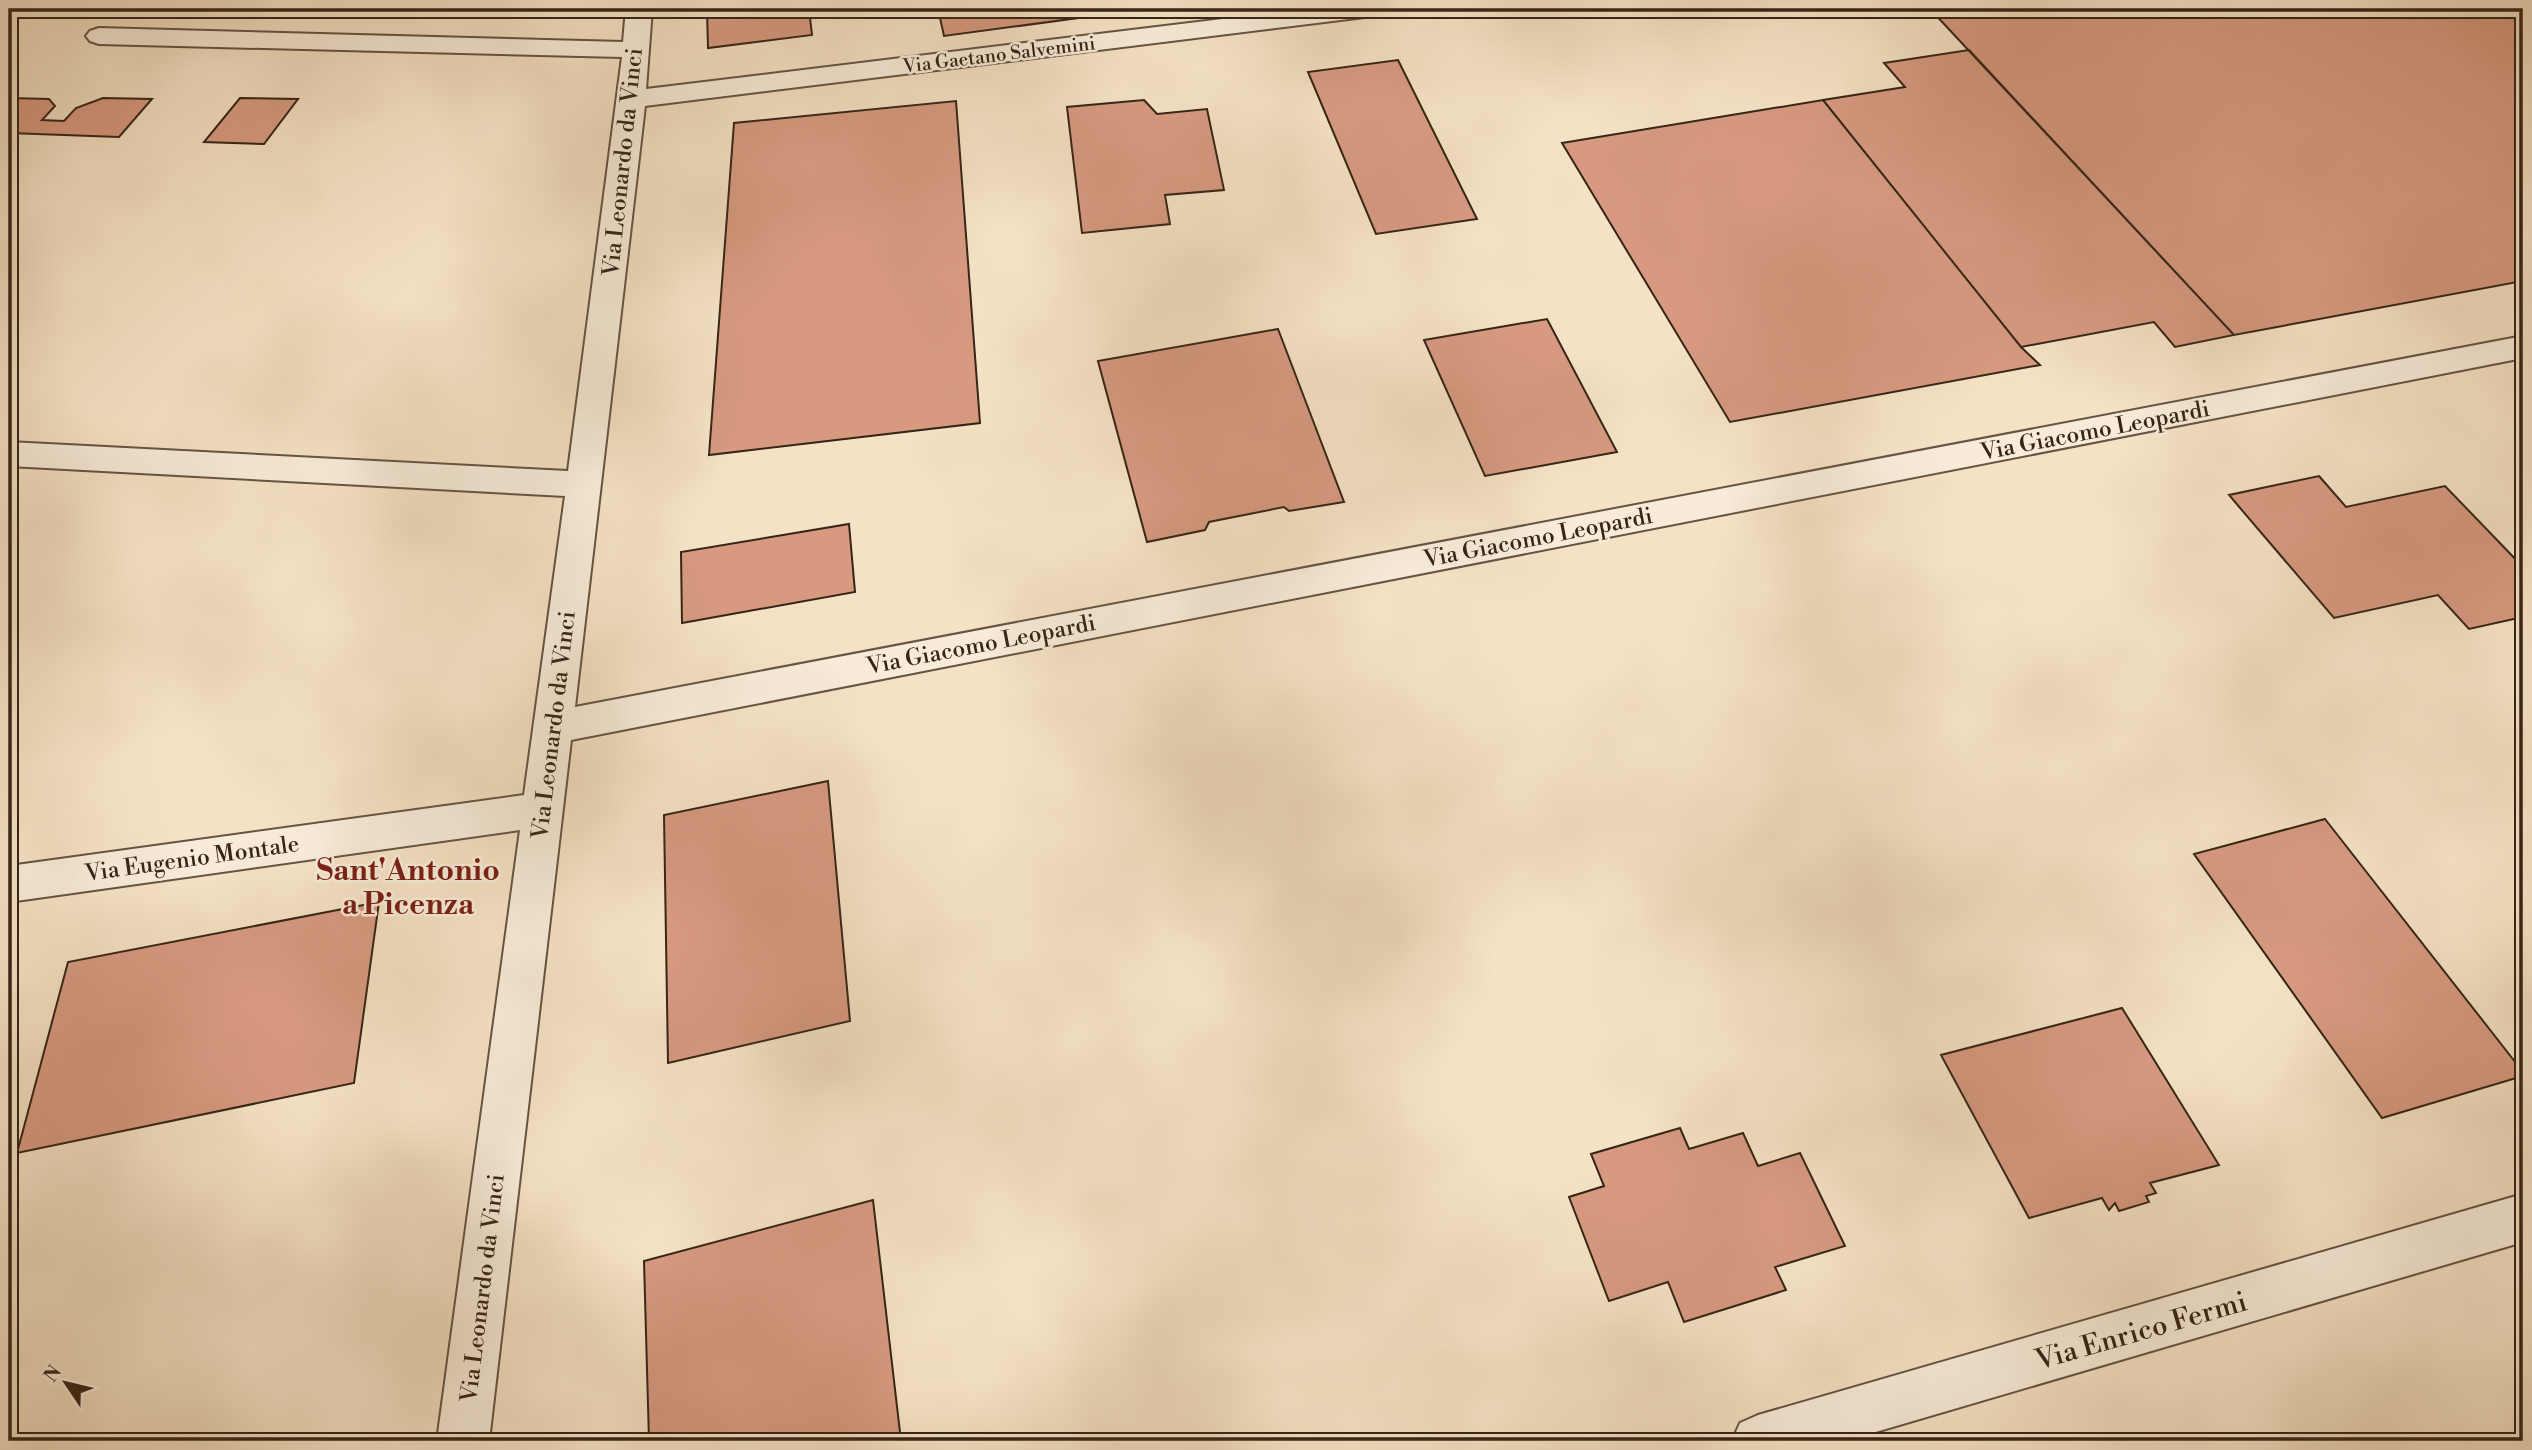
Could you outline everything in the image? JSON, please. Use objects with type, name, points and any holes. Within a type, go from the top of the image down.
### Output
[{"type":"street","name":"Via Leonardo da Vinci","points":[[463,1441],[632,99],[639,9]]},
{"type":"street","name":"Via Gaetano Salvemini","points":[[632,99],[1365,9]]},
{"type":"street","points":[[99,36],[635,50]]},
{"type":"street","name":"Via Giacomo Leopardi","points":[[553,727],[2523,346]]},
{"type":"street","points":[[9,454],[583,484]]},
{"type":"street","name":"Via Eugenio Montale","points":[[9,884],[542,810]]},
{"type":"street","name":"Via Enrico Fermi","points":[[1758,1441],[2523,1218]]},
{"type":"building","points":[[809,9],[812,35],[708,48],[707,10]]},
{"type":"building","points":[[938,9],[1130,9],[1131,11],[944,36]]},
{"type":"building","points":[[1930,9],[2523,9],[2523,281],[2234,335]]},
{"type":"building","points":[[1969,50],[2234,335],[2175,347],[2154,322],[2021,347],[1823,100],[1905,87],[1884,63]]},
{"type":"building","points":[[1398,60],[1477,219],[1376,234],[1308,72]]},
{"type":"building","points":[[9,98],[49,99],[55,106],[42,120],[64,121],[76,108],[103,98],[152,99],[119,137],[9,133]]},
{"type":"building","points":[[240,98],[298,99],[264,144],[204,142]]},
{"type":"building","points":[[1144,100],[1157,114],[1207,109],[1224,190],[1165,195],[1170,224],[1082,233],[1067,107]]},
{"type":"building","points":[[1823,100],[2021,347],[2040,365],[1730,422],[1562,143]]},
{"type":"building","points":[[956,101],[980,423],[709,455],[734,123]]},
{"type":"building","points":[[1547,319],[1617,452],[1485,476],[1424,340]]},
{"type":"building","points":[[1278,329],[1344,502],[1289,511],[1284,507],[1209,522],[1205,530],[1147,542],[1098,361]]},
{"type":"building","points":[[2319,476],[2346,507],[2445,486],[2523,567],[2523,617],[2469,629],[2438,595],[2334,618],[2229,495]]},
{"type":"building","points":[[849,524],[855,592],[682,623],[681,552]]},
{"type":"building","points":[[828,781],[850,1021],[668,1063],[664,815]]},
{"type":"building","points":[[2325,819],[2523,1072],[2523,1076],[2382,1118],[2194,854]]},
{"type":"building","points":[[379,902],[354,1083],[17,1153],[68,962]]},
{"type":"building","points":[[2122,1008],[2219,1165],[2150,1183],[2156,1193],[2146,1196],[2149,1202],[2119,1211],[2115,1203],[2109,1210],[2102,1198],[2029,1218],[1941,1055]]},
{"type":"building","points":[[1680,1128],[1689,1149],[1743,1133],[1758,1166],[1800,1153],[1845,1246],[1775,1267],[1786,1290],[1684,1322],[1668,1282],[1609,1301],[1569,1197],[1604,1186],[1591,1154]]},
{"type":"building","points":[[873,1200],[901,1441],[649,1441],[644,1261]]},
{"type":"district","name":"Sant'Antonio a Picenza","points":[[408,887]]}]
